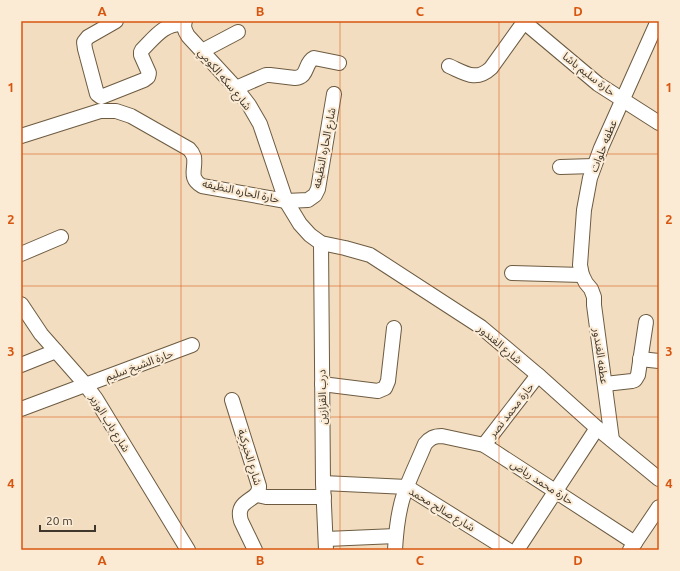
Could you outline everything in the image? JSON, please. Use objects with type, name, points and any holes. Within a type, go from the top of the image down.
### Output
[{"type":"street","points":[[116,21],[88,37],[84,42],[97,94],[101,97],[148,77],[149,73],[141,52],[142,50],[160,31],[176,24],[184,23]]},
{"type":"street","points":[[449,66],[474,76],[486,72],[491,68],[523,21]]},
{"type":"street","name":"حارة سليم باشا","points":[[523,21],[598,84],[659,123]]},
{"type":"street","name":"شارع سكه الكومي","points":[[184,23],[184,29],[188,36],[236,88],[249,105],[260,124],[286,201],[300,224],[310,235],[321,243]]},
{"type":"street","name":"عطفه حلوات","points":[[582,275],[580,265],[584,210],[590,178],[601,148],[623,100],[654,24]]},
{"type":"street","points":[[202,51],[238,32]]},
{"type":"street","points":[[236,88],[266,75],[299,78],[304,74],[308,62],[314,58],[339,63]]},
{"type":"street","name":"شارع الحاره النظيفه","points":[[286,201],[308,200],[315,195],[318,189],[334,94]]},
{"type":"street","name":"حارة الحاره النظيفه","points":[[21,136],[100,111],[116,111],[131,116],[189,148],[194,156],[193,174],[198,184],[202,186],[286,201]]},
{"type":"street","points":[[560,167],[594,166]]},
{"type":"street","points":[[21,254],[60,237]]},
{"type":"street","name":"شارع الغندور","points":[[321,243],[370,255],[481,327],[538,375],[597,428],[659,479]]},
{"type":"street","name":"درب القزازين","points":[[321,243],[322,384],[326,545]]},
{"type":"street","points":[[512,273],[582,275]]},
{"type":"street","name":"عطفه الغندور","points":[[582,275],[594,297],[612,440]]},
{"type":"street","name":"شارع باب الوزير","points":[[21,304],[42,334],[96,399],[188,550]]},
{"type":"street","points":[[605,384],[635,380],[638,375],[646,322]]},
{"type":"street","points":[[322,384],[378,391],[382,390],[387,385],[388,381],[394,328]]},
{"type":"street","name":"حارة الشيخ سليم","points":[[21,409],[192,345]]},
{"type":"street","points":[[21,365],[56,351]]},
{"type":"street","points":[[640,358],[659,361]]},
{"type":"street","name":"حارة محمد نصر","points":[[484,445],[538,375]]},
{"type":"street","name":"شارع الخبركية","points":[[232,400],[260,490],[257,495],[246,502],[240,510],[241,521],[255,550]]},
{"type":"street","points":[[517,550],[597,428]]},
{"type":"street","name":"حارة محمد رياض","points":[[407,487],[425,444],[432,437],[442,436],[484,445],[556,491],[632,546]]},
{"type":"street","points":[[326,545],[396,543],[400,509],[407,487]]},
{"type":"street","name":"شارع صالح محمد","points":[[257,495],[266,498],[324,490],[407,487],[508,550]]},
{"type":"street","points":[[632,546],[659,507]]}]
